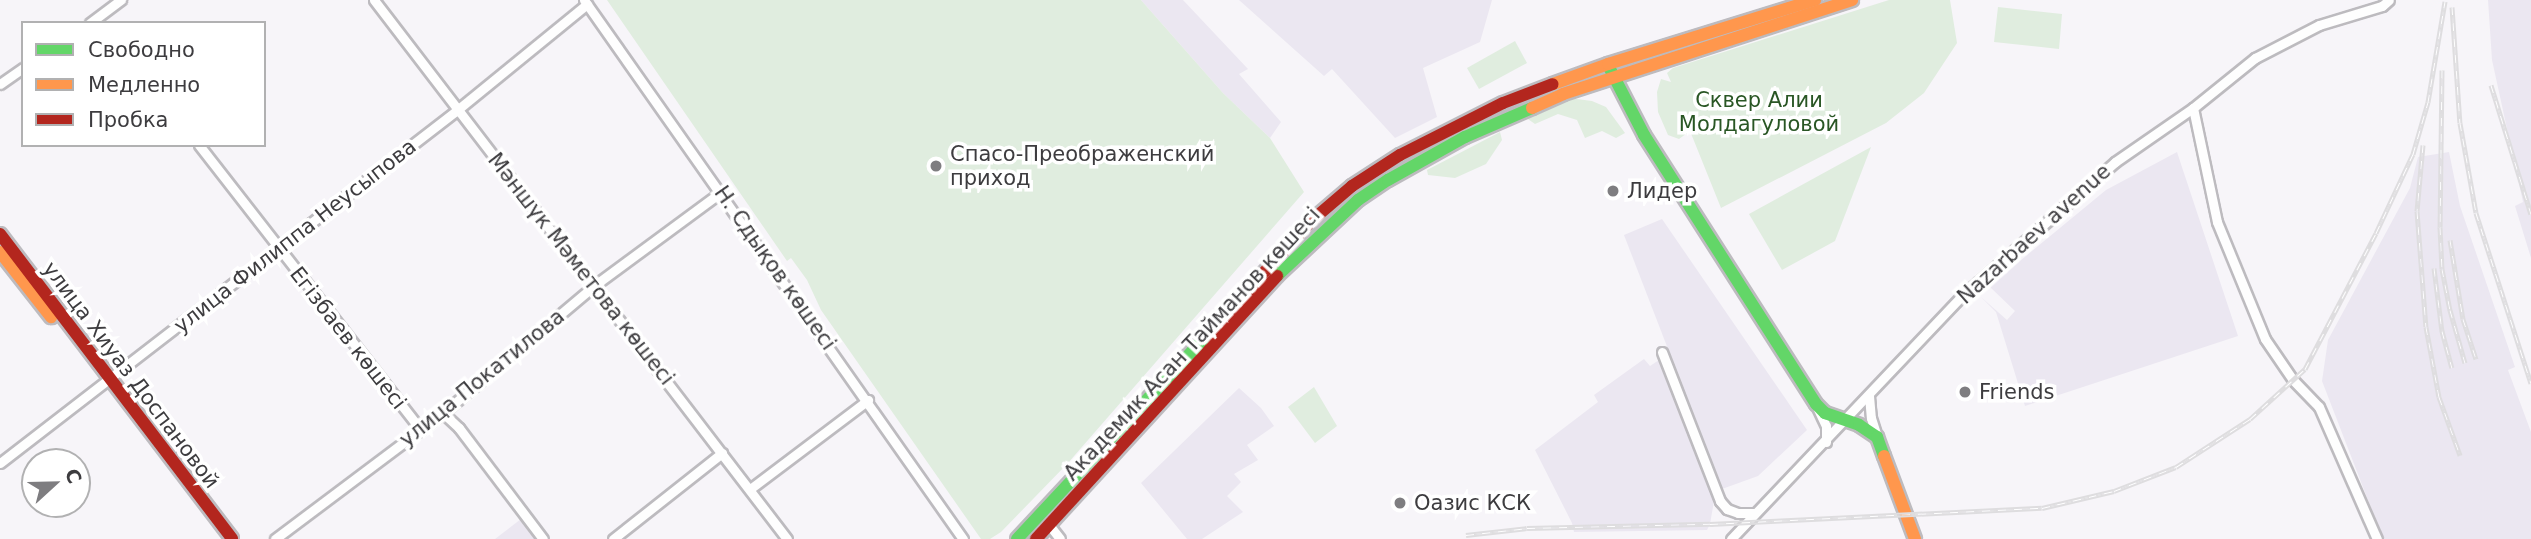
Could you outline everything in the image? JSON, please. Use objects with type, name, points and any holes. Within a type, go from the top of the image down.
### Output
[{"type":"main road","name":"Академик Асан Тайманов көшесі","points":[[1036,539],[1050,526],[1116,442],[1310,222],[1352,187],[1459,122],[1552,83],[1815,0]]},
{"type":"main road","name":"Академик Асан Тайманов көшесі","points":[[1017,539],[1116,442],[1296,255],[1358,200],[1465,137],[1545,101],[1614,76],[1852,0]]},
{"type":"main road","points":[[1608,64],[1643,135],[1816,404],[1825,413],[1868,429],[1877,438],[1915,539]]},
{"type":"main road","name":"улица Хиуаз Доспановой","points":[[0,234],[220,539]]},
{"type":"main road","name":"улица Хиуаз Доспановой","points":[[0,252],[107,381],[232,539]]},
{"type":"street","points":[[102,19],[121,0]]},
{"type":"street","name":"Мәншүк Мәметова көшесі","points":[[374,0],[456,111],[595,285],[787,539]]},
{"type":"street","name":"Nazarbaev avenue","points":[[1731,539],[1847,421],[1962,296],[2115,162],[2193,108],[2255,58],[2319,25],[2382,6],[2389,0]]},
{"type":"street","name":"улица Филиппа Неусыпова","points":[[0,463],[456,111],[586,2]]},
{"type":"street","name":"Н. Сдықов көшесі","points":[[586,2],[868,400],[963,539]]},
{"type":"street","points":[[0,84],[21,69]]},
{"type":"street","points":[[2193,108],[2217,222],[2265,339],[2292,380],[2319,407],[2377,539]]},
{"type":"street","name":"Егізбаев көшесі","points":[[201,147],[421,430]]},
{"type":"street","name":"улица Покатилова","points":[[275,539],[443,413],[595,285],[721,192]]},
{"type":"street","points":[[1662,352],[1720,500],[1727,509],[1738,513],[1755,513]]},
{"type":"street","points":[[1869,396],[1877,438]]},
{"type":"street","points":[[750,489],[868,400]]},
{"type":"street","points":[[1816,404],[1826,426],[1826,442]]},
{"type":"street","points":[[443,413],[459,428],[543,539]]},
{"type":"street","points":[[613,539],[722,453]]},
{"type":"street","points":[[1050,526],[1060,539]]},
{"type":"shaded area","points":[[1141,0],[1183,0],[1248,69],[1239,74],[1281,122],[1270,138],[1223,93]]},
{"type":"shaded area","points":[[1239,0],[1492,0],[1480,42],[1423,68],[1437,117],[1395,138],[1332,69],[1324,76]]},
{"type":"shaded area","points":[[2488,0],[2531,0],[2531,258],[2515,206],[2523,202],[2492,60]]},
{"type":"shaded area","points":[[2177,152],[2238,336],[2025,406],[1996,312],[1981,297],[2007,320],[2015,311],[1990,287],[1992,284],[2106,190]]},
{"type":"shaded area","points":[[2449,152],[2460,206],[2515,367],[2508,370],[2531,432],[2531,539],[2383,539],[2322,381],[2328,340],[2410,188],[2418,157]]},
{"type":"shaded area","points":[[1662,219],[1807,430],[1758,476],[1722,489],[1624,235]]},
{"type":"shaded area","points":[[1644,359],[1650,366],[1659,360],[1714,501],[1710,524],[1707,530],[1574,532],[1535,450],[1598,402],[1594,395]]},
{"type":"shaded area","points":[[1239,388],[1261,408],[1274,426],[1247,445],[1258,460],[1234,474],[1241,482],[1227,496],[1243,512],[1202,539],[1187,539],[1141,483]]},
{"type":"shaded area","points":[[521,519],[536,539],[495,539]]},
{"type":"green space","points":[[607,0],[1141,0],[1223,93],[1270,138],[1304,192],[1068,463],[1001,532],[990,539],[981,539],[821,310],[807,280],[791,258],[787,261]]},
{"type":"green space","name":"Сквер Алии Молдагуловой","points":[[1889,0],[1950,0],[1957,43],[1924,93],[1886,123],[1721,208],[1690,131],[1679,139],[1668,135],[1658,112],[1657,92],[1661,79],[1671,82],[1667,73],[1673,68]]},
{"type":"green space","points":[[1998,7],[2062,14],[2059,49],[1994,42]]},
{"type":"green space","points":[[1515,41],[1527,63],[1479,89],[1467,68]]},
{"type":"green space","points":[[1569,98],[1592,101],[1606,107],[1625,133],[1616,138],[1602,131],[1585,138],[1577,120],[1558,114],[1535,124],[1525,117]]},
{"type":"green space","points":[[1500,132],[1502,140],[1486,164],[1455,178],[1428,175],[1427,170]]},
{"type":"green space","points":[[1871,147],[1835,241],[1782,270],[1749,214]]},
{"type":"green space","points":[[1314,387],[1337,426],[1315,443],[1288,407]]},
{"type":"railway","points":[[1466,535],[1527,528],[1710,524],[2042,508],[2114,491],[2176,467],[2250,419],[2305,369],[2376,233],[2413,154],[2428,102],[2445,1]]},
{"type":"railway","points":[[2452,7],[2460,123],[2476,213],[2531,383]]},
{"type":"railway","points":[[2442,70],[2442,269],[2465,363]]},
{"type":"railway","points":[[2491,85],[2531,214]]},
{"type":"railway","points":[[2423,145],[2417,211],[2426,327],[2439,397],[2460,455]]},
{"type":"railway","points":[[2450,240],[2463,319],[2476,359]]},
{"type":"railway","points":[[2434,268],[2442,331],[2452,368]]},
{"type":"traffic: fast","points":[[1610,69],[1644,135],[1816,404],[1825,413],[1859,425],[1877,437],[1884,456]]},
{"type":"traffic: fast","points":[[1277,276],[1358,200],[1388,180],[1465,137],[1532,108]]},
{"type":"traffic: fast","points":[[1017,539],[1206,336]]},
{"type":"traffic: slow","points":[[1553,84],[1608,64],[1815,0]]},
{"type":"traffic: slow","points":[[1532,108],[1563,94],[1852,0]]},
{"type":"traffic: slow","points":[[0,252],[51,317]]},
{"type":"traffic: slow","points":[[1884,456],[1915,539]]},
{"type":"traffic: jam","points":[[1206,336],[1310,222],[1352,186],[1400,155],[1503,103],[1553,84]]},
{"type":"traffic: jam","points":[[0,234],[232,539]]},
{"type":"traffic: jam","points":[[1036,539],[1277,276]]},
{"type":"place","name":"Спасо-Преображенский приход","points":[[936,166]]},
{"type":"place","name":"Лидер","points":[[1613,191]]},
{"type":"place","name":"Friends","points":[[1965,392]]},
{"type":"place","name":"Оазис КСК","points":[[1400,503]]}]
